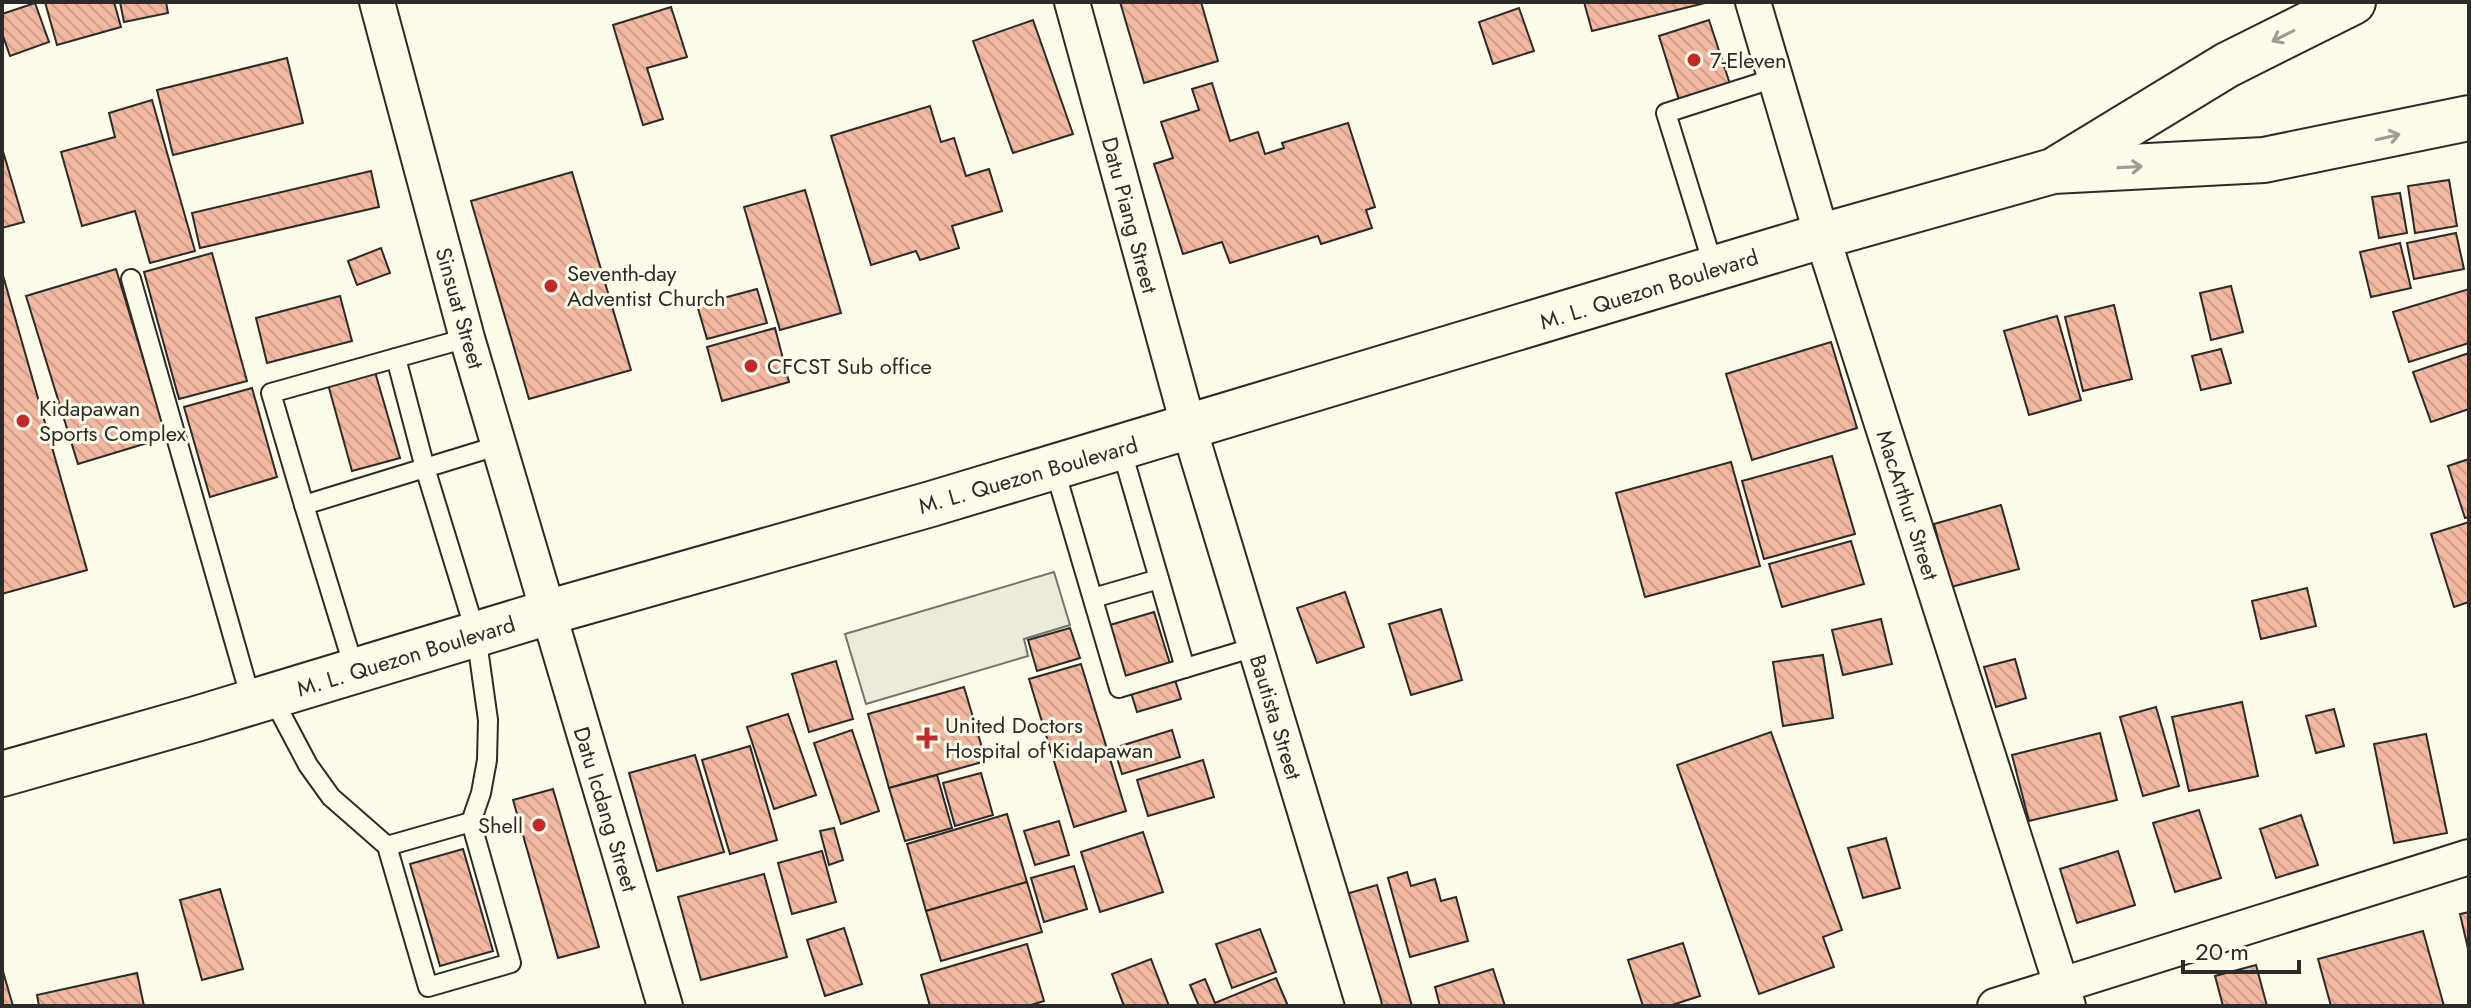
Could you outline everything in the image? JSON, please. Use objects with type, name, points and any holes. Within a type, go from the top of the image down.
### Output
[{"type":"highway","name":"M. L. Quezon Boulevard","points":[[2053,171],[2227,65],[2353,2]]},
{"type":"highway","name":"M. L. Quezon Boulevard","points":[[2,774],[262,700],[546,613],[1121,448],[1822,236],[2053,171],[2264,160],[2469,118]]},
{"type":"street","name":"Sinsuat Street","points":[[377,2],[467,338],[546,613]]},
{"type":"street","name":"Datu Piang Street","points":[[1072,2],[1189,428]]},
{"type":"street","name":"MacArthur Street","points":[[1753,2],[1822,236],[2064,996]]},
{"type":"street","name":"Bautista Street","points":[[1189,428],[1364,1006]]},
{"type":"street","name":"Datu Icdang Street","points":[[546,613],[665,1006]]},
{"type":"street","points":[[1995,1006],[2064,996],[2469,857]]},
{"type":"lane","points":[[1714,270],[1666,113],[1775,78]]},
{"type":"lane","points":[[131,279],[262,700],[331,797],[387,846],[428,987],[511,963],[471,822],[481,793],[488,720],[476,634],[425,468],[396,358]]},
{"type":"lane","points":[[355,671],[271,393],[467,338]]},
{"type":"lane","points":[[304,505],[500,445]]},
{"type":"lane","points":[[1121,448],[1185,668]]},
{"type":"lane","points":[[1054,467],[1119,688],[1255,647]]},
{"type":"lane","points":[[1093,598],[1159,579]]},
{"type":"lane","points":[[387,846],[471,822]]},
{"type":"shaded area","points":[[1054,572],[1070,625],[1024,639],[1028,656],[866,704],[845,634]]},
{"type":"building","points":[[45,2],[114,2],[121,27],[57,45]]},
{"type":"building","points":[[120,2],[166,2],[168,13],[124,22]]},
{"type":"building","points":[[1120,2],[1201,2],[1218,61],[1144,83]]},
{"type":"building","points":[[1584,2],[1709,2],[1592,31]]},
{"type":"building","points":[[35,3],[49,42],[10,56],[2,33],[2,14]]},
{"type":"building","points":[[671,7],[687,57],[647,68],[663,119],[643,125],[613,25]]},
{"type":"building","points":[[1519,8],[1534,51],[1493,64],[1479,22]]},
{"type":"building","points":[[1033,20],[1073,134],[1013,153],[973,41]]},
{"type":"building","points":[[1709,20],[1730,84],[1679,100],[1659,36]]},
{"type":"building","points":[[287,58],[303,123],[173,155],[157,90]]},
{"type":"building","points":[[1212,83],[1230,141],[1258,132],[1265,154],[1284,148],[1282,143],[1348,123],[1375,207],[1366,210],[1372,228],[1321,244],[1318,236],[1230,263],[1222,242],[1183,254],[1154,164],[1173,158],[1161,122],[1199,110],[1192,89]]},
{"type":"building","points":[[152,100],[195,251],[150,263],[135,211],[82,226],[61,152],[115,137],[109,113]]},
{"type":"building","points":[[930,106],[941,142],[954,138],[966,176],[989,169],[1002,211],[952,226],[959,248],[920,260],[916,251],[871,265],[831,136]]},
{"type":"building","points":[[2,148],[24,222],[2,228]]},
{"type":"building","points":[[371,171],[379,207],[200,248],[192,213]]},
{"type":"building","name":"Seventh-day Adventist Church","points":[[572,172],[631,370],[529,399],[471,201]]},
{"type":"building","points":[[2449,180],[2457,226],[2415,233],[2408,186]]},
{"type":"building","points":[[805,190],[841,313],[780,330],[744,207]]},
{"type":"building","points":[[2400,193],[2407,233],[2379,238],[2372,197]]},
{"type":"building","points":[[2456,233],[2464,269],[2414,279],[2407,243]]},
{"type":"building","points":[[2400,243],[2411,288],[2371,297],[2360,252]]},
{"type":"building","points":[[381,248],[390,273],[357,285],[348,261]]},
{"type":"building","points":[[212,253],[247,381],[179,399],[144,272]]},
{"type":"building","points":[[116,269],[167,437],[78,464],[26,296]]},
{"type":"building","name":"Kidapawan Sports Complex","points":[[2,272],[87,570],[2,594]]},
{"type":"building","points":[[2231,286],[2243,332],[2211,340],[2200,293]]},
{"type":"building","points":[[757,289],[767,323],[707,339],[697,305]]},
{"type":"building","points":[[2469,289],[2469,343],[2409,362],[2393,312]]},
{"type":"building","points":[[340,296],[352,341],[267,363],[256,318]]},
{"type":"building","points":[[2114,305],[2132,379],[2083,391],[2065,317]]},
{"type":"building","points":[[2057,316],[2081,400],[2029,415],[2004,331]]},
{"type":"building","points":[[775,328],[789,382],[722,401],[707,347]]},
{"type":"building","points":[[1831,342],[1857,428],[1752,460],[1726,374]]},
{"type":"building","points":[[2221,349],[2231,383],[2201,390],[2192,356]]},
{"type":"building","points":[[2469,353],[2469,409],[2431,422],[2413,372]]},
{"type":"building","points":[[371,358],[400,458],[352,471],[324,370]]},
{"type":"building","points":[[252,388],[277,477],[210,497],[184,407]]},
{"type":"building","points":[[1832,456],[1855,534],[1764,559],[1742,481]]},
{"type":"building","points":[[2469,459],[2469,517],[2465,518],[2448,466]]},
{"type":"building","points":[[1731,462],[1760,566],[1645,597],[1616,493]]},
{"type":"building","points":[[2001,505],[2019,569],[1951,587],[1934,524]]},
{"type":"building","points":[[2469,522],[2469,602],[2454,607],[2431,534]]},
{"type":"building","points":[[1851,541],[1864,584],[1782,607],[1769,564]]},
{"type":"building","points":[[2307,588],[2316,626],[2261,639],[2252,601]]},
{"type":"building","points":[[1345,592],[1364,647],[1317,663],[1297,608]]},
{"type":"building","points":[[1441,609],[1462,680],[1411,695],[1389,624]]},
{"type":"building","points":[[1154,612],[1181,699],[1137,712],[1110,625]]},
{"type":"building","points":[[1881,619],[1892,664],[1843,675],[1832,630]]},
{"type":"building","points":[[1070,628],[1080,658],[1037,671],[1028,640]]},
{"type":"building","points":[[1823,655],[1833,718],[1783,726],[1773,662]]},
{"type":"building","points":[[2015,659],[2026,698],[1996,707],[1984,667]]},
{"type":"building","points":[[836,661],[853,719],[809,732],[792,674]]},
{"type":"building","points":[[1081,664],[1126,811],[1074,827],[1029,679]]},
{"type":"building","points":[[964,687],[986,761],[889,788],[868,714]]},
{"type":"building","points":[[2242,702],[2258,776],[2189,791],[2172,717]]},
{"type":"building","points":[[2156,707],[2179,786],[2143,796],[2120,717]]},
{"type":"building","points":[[2334,709],[2344,746],[2316,753],[2306,716]]},
{"type":"building","points":[[788,714],[816,795],[774,809],[747,727]]},
{"type":"building","points":[[852,730],[879,811],[841,824],[814,743]]},
{"type":"building","points":[[1172,730],[1180,757],[1122,774],[1114,748]]},
{"type":"building","points":[[1771,732],[1842,930],[1823,937],[1834,967],[1759,994],[1677,765]]},
{"type":"building","points":[[2100,733],[2117,800],[2029,821],[2012,755]]},
{"type":"building","points":[[2426,734],[2447,833],[2394,843],[2374,744]]},
{"type":"building","points":[[750,746],[777,840],[730,854],[702,760]]},
{"type":"building","points":[[695,755],[724,852],[657,871],[629,773]]},
{"type":"building","points":[[1203,760],[1214,797],[1148,816],[1137,780]]},
{"type":"building","points":[[981,773],[993,815],[955,826],[943,783]]},
{"type":"building","points":[[937,775],[952,828],[905,841],[889,788]]},
{"type":"building","points":[[553,789],[599,947],[558,958],[513,800]]},
{"type":"building","points":[[2199,810],[2221,878],[2175,892],[2153,823]]},
{"type":"building","points":[[1007,814],[1027,882],[926,911],[907,844]]},
{"type":"building","points":[[2301,815],[2318,865],[2276,878],[2260,829]]},
{"type":"building","points":[[1059,821],[1069,855],[1035,865],[1024,831]]},
{"type":"building","points":[[834,828],[843,860],[829,865],[820,831]]},
{"type":"building","points":[[1143,832],[1163,892],[1100,912],[1081,852]]},
{"type":"building","points":[[1886,838],[1900,888],[1863,898],[1848,848]]},
{"type":"building","name":"Shell","points":[[463,849],[493,951],[440,966],[410,864]]},
{"type":"building","points":[[822,851],[836,902],[792,914],[778,863]]},
{"type":"building","points":[[2118,851],[2135,905],[2077,923],[2060,869]]},
{"type":"building","points":[[1074,866],[1087,909],[1044,922],[1031,878]]},
{"type":"building","points":[[1407,872],[1411,886],[1435,879],[1441,901],[1456,897],[1468,941],[1410,957],[1388,878]]},
{"type":"building","points":[[764,874],[787,957],[701,980],[678,897]]},
{"type":"building","points":[[1027,882],[1042,932],[941,961],[926,911]]},
{"type":"building","points":[[1377,885],[1412,1006],[1371,1006],[1339,896]]},
{"type":"building","points":[[220,889],[243,969],[202,980],[180,900]]},
{"type":"building","points":[[2469,912],[2469,953],[2460,914]]},
{"type":"building","points":[[844,928],[862,984],[825,996],[807,940]]},
{"type":"building","points":[[1260,929],[1276,972],[1232,988],[1216,944]]},
{"type":"building","points":[[2423,931],[2444,1006],[2331,1006],[2318,959]]},
{"type":"building","points":[[1683,943],[1700,996],[1669,1006],[1643,1006],[1628,960]]},
{"type":"building","points":[[1027,944],[1044,1001],[1028,1006],[930,1006],[921,975]]},
{"type":"building","points":[[1151,959],[1169,1006],[1124,1006],[1112,974]]},
{"type":"building","points":[[2256,965],[2267,1006],[2223,1006],[2215,976]]},
{"type":"building","points":[[2,968],[13,1006],[2,1006]]},
{"type":"building","points":[[1493,969],[1505,1006],[1440,1006],[1435,987]]},
{"type":"building","points":[[137,973],[144,1006],[39,1006],[37,995]]},
{"type":"building","points":[[1276,978],[1288,1006],[1199,1006],[1190,985],[1205,979],[1215,1003]]},
{"type":"place","name":"7-Eleven","points":[[1694,60]]},
{"type":"place","name":"Seventh-day Adventist Church","points":[[551,286]]},
{"type":"place","name":"CFCST Sub office","points":[[751,366]]},
{"type":"place","name":"Kidapawan Sports Complex","points":[[23,421]]},
{"type":"place","name":"United Doctors Hospital of Kidapawan","points":[[927,738]]},
{"type":"place","name":"Shell","points":[[539,825]]}]
